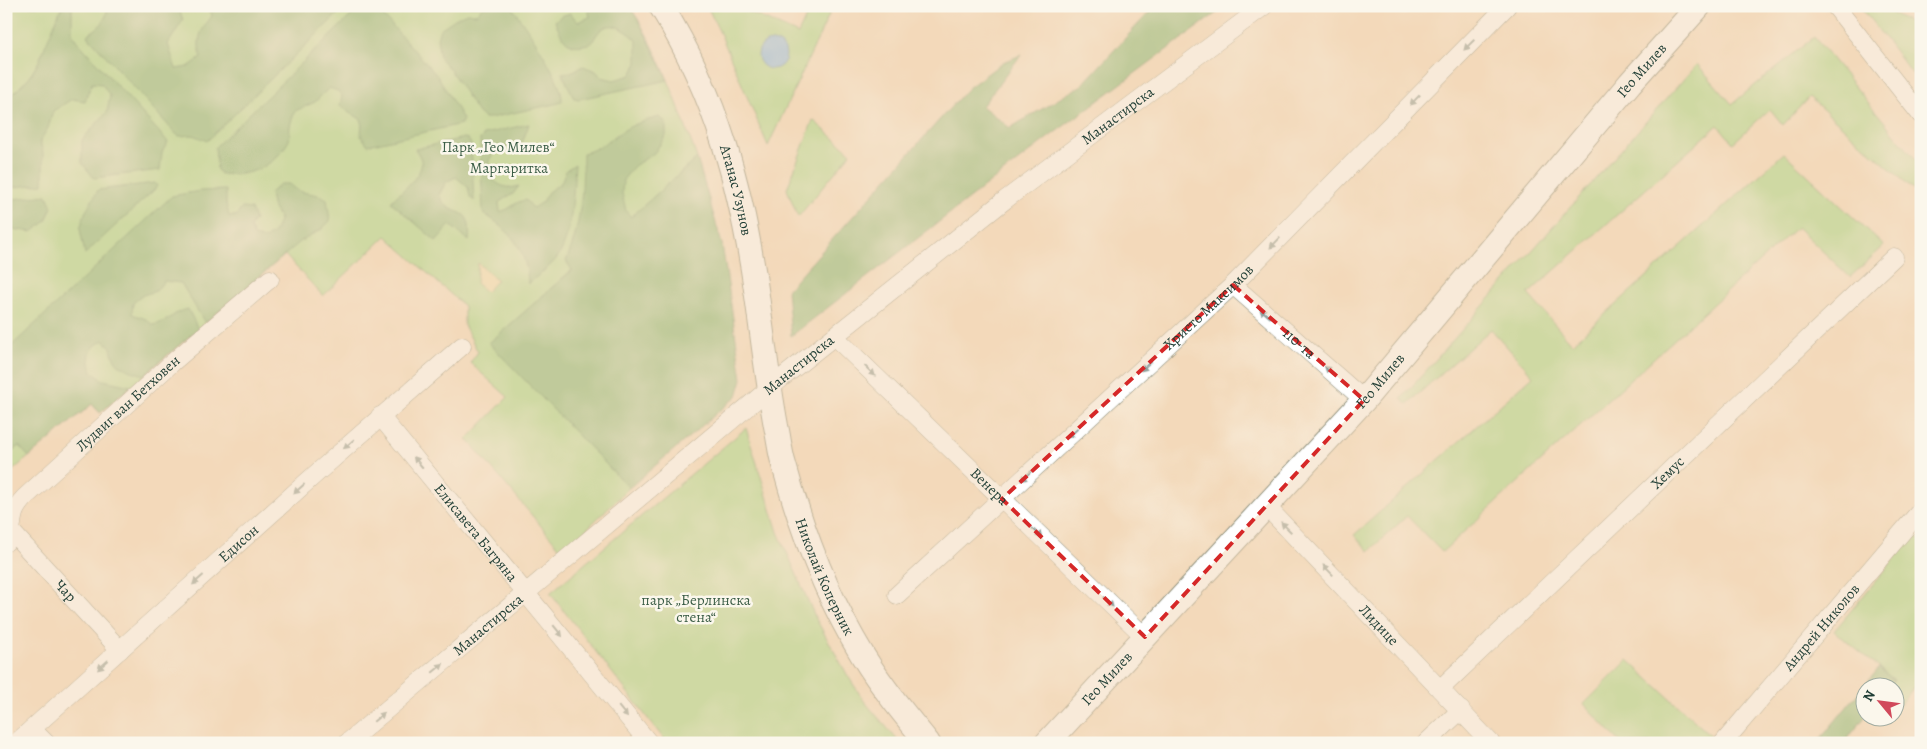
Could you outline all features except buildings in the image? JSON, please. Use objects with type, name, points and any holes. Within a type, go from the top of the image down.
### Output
[{"type":"street","name":"Атанас Узунов","points":[[661,6],[676,30],[701,79],[730,161],[748,238],[770,389]]},
{"type":"street","name":"Манастирска","points":[[348,743],[770,389],[1005,200],[1264,6]]},
{"type":"street","name":"Христо Максимов","points":[[897,594],[1233,285],[1507,6]]},
{"type":"street","name":"Гео Милев","points":[[1047,743],[1364,400],[1630,83],[1699,6]]},
{"type":"street","points":[[1835,6],[1921,115]]},
{"type":"street","name":"Хемус","points":[[1440,689],[1894,257]]},
{"type":"street","name":"Лудвиг ван Бетховен","points":[[9,536],[12,514],[16,506],[24,498],[173,362],[270,279]]},
{"type":"street","name":"110-та","points":[[1233,285],[1364,400]]},
{"type":"street","name":"Венера","points":[[835,337],[1145,637]]},
{"type":"street","name":"Едисон","points":[[16,743],[380,416],[462,346]]},
{"type":"street","name":"Николай Коперник","points":[[770,389],[783,463],[800,521],[827,588],[864,658],[928,743]]},
{"type":"street","name":"Елисавета Багряна","points":[[380,416],[648,743]]},
{"type":"street","name":"Лидице","points":[[1266,506],[1491,743]]},
{"type":"street","name":"Андрей Николов","points":[[1723,743],[1921,510]]},
{"type":"street","name":"Чар","points":[[9,536],[120,650]]},
{"type":"street","points":[[1426,743],[1461,710]]},
{"type":"street","points":[[32,729],[46,743]]},
{"type":"highlighted area","points":[[1233,285],[1364,400],[1145,637],[1002,499]]},
{"type":"green space","name":"Парк „Гео Милев“","points":[[6,6],[629,6],[660,61],[697,158],[490,343],[629,488],[563,552],[467,439],[508,397],[470,363],[478,352],[464,325],[464,306],[386,236],[323,296],[285,255],[100,413],[92,404],[6,476]]},
{"type":"green space","points":[[62,6],[72,6],[72,33],[77,41],[168,142],[162,152],[160,170],[94,178],[82,163],[82,140],[107,112],[110,96],[102,84],[92,83],[85,101],[72,99],[53,111],[48,128],[40,141],[43,153],[43,184],[6,188],[6,102],[30,76],[38,63]]},
{"type":"green space","points":[[107,6],[178,6],[183,20],[168,44],[176,69],[188,67],[201,58],[199,40],[202,31],[212,16],[209,6],[346,6],[207,141],[193,135],[179,136],[176,134],[87,35],[104,20]]},
{"type":"green space","points":[[483,6],[511,6],[533,38],[557,80],[562,101],[490,118],[484,118],[478,113],[451,71],[440,58],[437,38],[440,29],[467,13],[477,14]]},
{"type":"green space","points":[[584,6],[629,6],[638,19],[668,80],[579,99],[574,98],[562,73],[571,72],[583,66],[596,71],[601,77],[614,80],[631,75],[637,63],[637,40],[618,27],[607,26],[602,29],[592,43],[584,45],[572,45],[564,39],[555,21],[561,16],[570,13],[578,22],[590,17],[588,9]]},
{"type":"green space","points":[[707,6],[736,6],[798,34],[811,6],[833,6],[768,146],[721,35]]},
{"type":"green space","points":[[1155,6],[1226,6],[1049,137],[791,336],[787,290],[968,88],[1003,62],[1021,55],[982,106],[1010,128],[1082,85]]},
{"type":"green space","points":[[1860,6],[1879,6],[1921,28],[1921,85]]},
{"type":"green space","points":[[359,10],[381,13],[439,78],[463,119],[461,124],[368,145],[361,136],[362,120],[340,106],[342,96],[338,91],[329,88],[315,102],[295,111],[290,126],[289,140],[276,158],[251,172],[231,175],[221,174],[217,170],[215,147]]},
{"type":"green space","points":[[1814,37],[1921,166],[1921,196],[1809,97],[1783,125],[1770,109],[1733,143],[1718,125],[1528,294],[1572,344],[1784,153],[1884,246],[1850,277],[1797,227],[1442,552],[1407,516],[1369,551],[1354,535],[1533,376],[1491,329],[1407,404],[1401,399],[1697,64],[1732,104]]},
{"type":"green space","points":[[660,117],[666,123],[666,136],[654,153],[634,166],[623,180],[622,193],[626,211],[631,217],[697,158],[722,244],[742,379],[737,396],[629,488],[489,343],[572,270],[566,261],[578,222],[582,194],[583,153],[600,146],[630,127]]},
{"type":"green space","points":[[813,120],[851,153],[798,217],[787,189]]},
{"type":"green space","points":[[529,124],[521,146],[501,148],[490,159],[489,172],[497,183],[511,188],[519,186],[513,194],[499,202],[500,212],[518,202],[526,200],[533,208],[542,202],[548,192],[561,183],[566,170],[575,164],[570,223],[564,245],[553,263],[528,284],[524,261],[516,242],[502,227],[483,213],[480,139],[485,134]]},
{"type":"green space","points":[[464,138],[468,139],[471,144],[474,201],[470,197],[468,187],[456,177],[446,182],[439,195],[449,208],[460,213],[468,220],[469,241],[450,225],[436,241],[391,202],[416,177],[419,171],[421,160],[415,149]]},
{"type":"green space","points":[[155,183],[157,186],[154,190],[85,254],[80,229],[85,213],[98,190]]},
{"type":"green space","points":[[280,184],[289,184],[298,191],[322,196],[327,199],[330,221],[322,229],[300,242],[205,323],[181,283],[164,281],[156,291],[143,295],[133,303],[132,314],[146,319],[153,325],[159,324],[178,312],[188,309],[198,329],[144,375],[118,364],[111,347],[103,340],[91,350],[92,372],[103,380],[131,386],[100,413],[92,404],[29,457],[19,446],[6,456],[6,433],[12,414],[6,412],[6,351],[172,196],[200,191],[226,190],[229,216],[236,216],[242,208],[251,209],[255,219],[250,227],[254,236],[265,239],[274,233],[280,219],[272,205],[270,193]]},
{"type":"green space","points":[[47,195],[52,207],[46,221],[32,232],[6,228],[6,200]]},
{"type":"green space","name":"парк „Берлинска стена“","points":[[746,428],[778,532],[816,619],[864,701],[900,743],[667,743],[550,593]]},
{"type":"green space","points":[[1914,535],[1921,541],[1921,678],[1904,700],[1904,676],[1889,676],[1834,631]]},
{"type":"green space","points":[[1628,660],[1710,735],[1704,743],[1621,743],[1584,704]]},
{"type":"green space","points":[[1879,668],[1889,676],[1872,676]]},
{"type":"green space","points":[[1854,698],[1854,726],[1858,726],[1844,743],[1817,743]]},
{"type":"sand","points":[[478,263],[497,280],[486,292],[476,283]]},
{"type":"water","points":[[772,41],[782,45],[786,55],[782,65],[772,69],[762,65],[758,55],[762,45]]},
{"type":"park label","name":"Маргаритка","points":[[509,168]]}]
